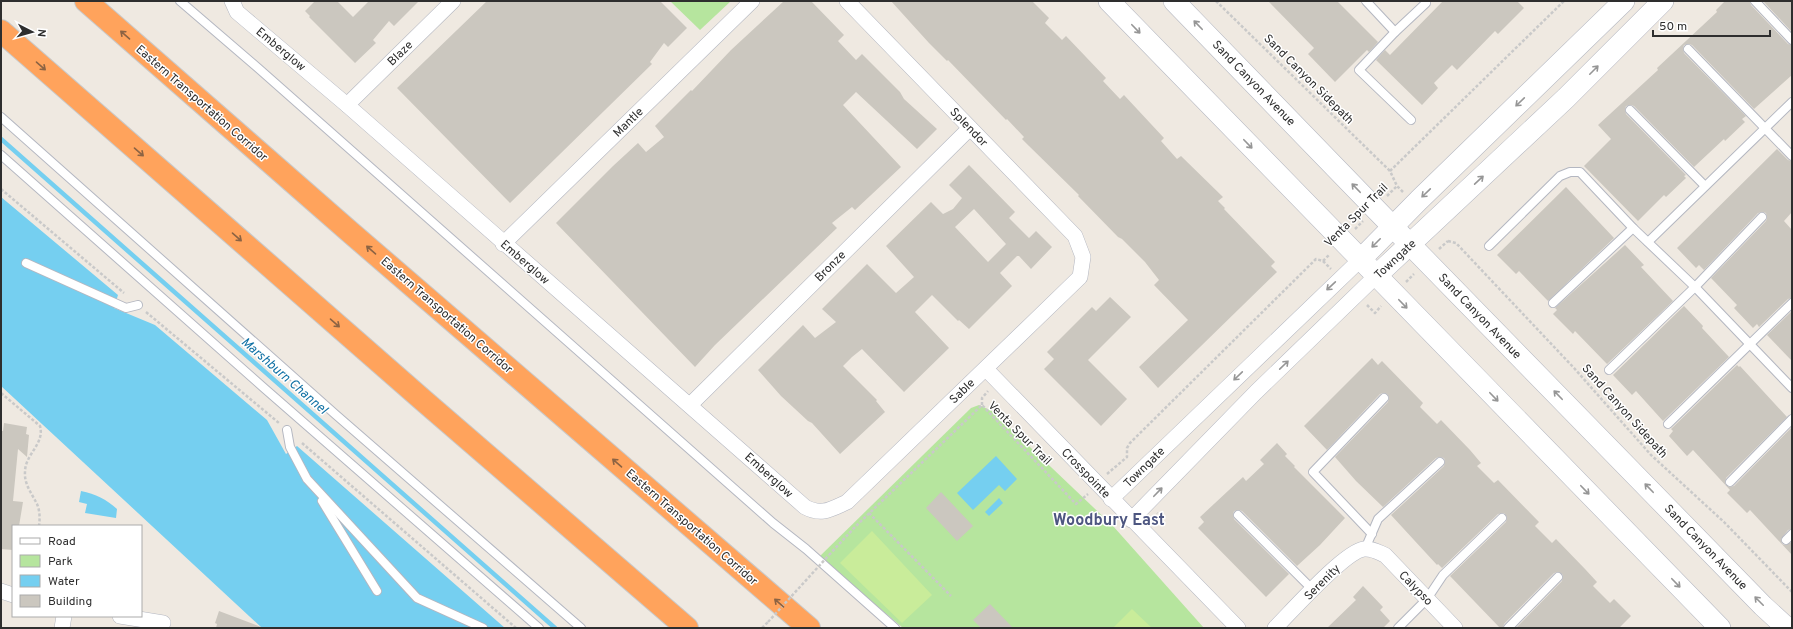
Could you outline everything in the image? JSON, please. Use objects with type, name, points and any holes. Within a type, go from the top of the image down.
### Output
[{"type":"highway","name":"Eastern Transportation Corridor","points":[[86,1],[338,222],[809,628]]},
{"type":"highway","points":[[1,32],[418,396],[687,628]]},
{"type":"main road","points":[[1109,1],[1720,628]]},
{"type":"main road","name":"Sand Canyon Avenue","points":[[1174,1],[1376,208],[1410,245],[1763,606],[1787,628]]},
{"type":"main road","name":"Towngate","points":[[1360,260],[1624,1]]},
{"type":"main road","name":"Towngate","points":[[1376,276],[1566,98],[1663,1]]},
{"type":"street","name":"Emberglow","points":[[232,1],[237,12],[348,105],[504,244],[805,507],[813,511],[824,512]]},
{"type":"street","name":"Blaze","points":[[348,105],[453,1]]},
{"type":"street","name":"Mantle","points":[[504,244],[752,1]]},
{"type":"street","name":"Splendor","points":[[847,1],[1075,236],[1083,257]]},
{"type":"street","name":"Bronze","points":[[690,405],[970,128]]},
{"type":"street","name":"Sable","points":[[824,512],[846,502],[1080,277],[1083,257]]},
{"type":"street","name":"Towngate","points":[[1111,499],[1360,260]]},
{"type":"street","name":"Towngate","points":[[1131,520],[1256,392],[1376,276]]},
{"type":"street","name":"Crosspointe","points":[[986,369],[1131,520],[1238,628]]},
{"type":"street","name":"Serenity","points":[[1275,628],[1340,563],[1356,551],[1370,549]]},
{"type":"street","name":"Calypso","points":[[1370,549],[1384,555],[1455,628]]},
{"type":"street","points":[[1,591],[12,595]]},
{"type":"street","points":[[62,628],[64,617]]},
{"type":"street","points":[[125,617],[163,625]]},
{"type":"lane","points":[[180,1],[258,68],[660,424],[773,523],[806,548],[895,628]]},
{"type":"lane","points":[[1366,1],[1395,32]]},
{"type":"lane","points":[[1755,1],[1792,40]]},
{"type":"lane","points":[[1411,120],[1359,70],[1426,2]]},
{"type":"lane","points":[[1688,49],[1792,156]]},
{"type":"lane","points":[[1648,242],[1792,102]]},
{"type":"lane","points":[[1630,110],[1704,186]]},
{"type":"lane","points":[[1,117],[335,414],[581,628]]},
{"type":"lane","points":[[1,155],[264,388],[539,628]]},
{"type":"lane","points":[[1489,246],[1560,176],[1570,172],[1580,172],[1633,228],[1695,288],[1792,388]]},
{"type":"lane","points":[[1609,370],[1695,288],[1762,216]]},
{"type":"lane","points":[[1552,303],[1633,228]]},
{"type":"lane","points":[[26,262],[126,308],[138,305]]},
{"type":"lane","points":[[1668,424],[1792,303]]},
{"type":"lane","points":[[1372,534],[1313,472],[1384,398]]},
{"type":"lane","points":[[1730,482],[1792,419]]},
{"type":"lane","points":[[287,430],[290,447],[307,479],[417,598],[484,628]]},
{"type":"lane","points":[[1370,549],[1372,534],[1378,519],[1440,462]]},
{"type":"lane","points":[[312,485],[376,591]]},
{"type":"lane","points":[[1238,515],[1313,590]]},
{"type":"lane","points":[[1398,628],[1427,599],[1444,575],[1502,518]]},
{"type":"lane","points":[[1508,628],[1558,577]]},
{"type":"path","name":"Sand Canyon Sidepath","points":[[1216,1],[1390,171]]},
{"type":"path","name":"Venta Spur Trail","points":[[1113,469],[1127,457],[1127,448],[1135,438],[1316,259],[1323,261],[1376,208],[1397,186],[1390,171],[1564,1]]},
{"type":"path","points":[[1,189],[287,430],[516,628]]},
{"type":"path","name":"Sand Canyon Sidepath","points":[[1448,241],[1456,243],[1574,368],[1651,455],[1724,522],[1792,592]]},
{"type":"path","points":[[1,393],[40,426],[42,433],[39,443],[26,461],[24,473],[26,484],[38,506],[39,525]]},
{"type":"path","name":"Venta Spur Trail","points":[[762,628],[855,527],[982,405],[1076,504],[1085,497]]},
{"type":"path","points":[[869,513],[951,596]]},
{"type":"green space","points":[[670,1],[731,1],[700,30]]},
{"type":"green space","points":[[979,405],[992,411],[1113,526],[1204,628],[903,628],[819,557],[971,408]]},
{"type":"green space","points":[[872,531],[932,595],[902,623],[840,563]]},
{"type":"green space","points":[[1132,609],[1152,628],[1113,628]]},
{"type":"water","points":[[1,197],[118,295],[114,308],[155,325],[267,420],[286,454],[297,446],[505,628],[262,628],[1,386]]},
{"type":"water","points":[[996,456],[1017,479],[1005,491],[999,485],[973,510],[957,493]]},
{"type":"water","points":[[81,491],[100,497],[113,505],[117,509],[116,518],[85,513],[87,504],[79,502]]},
{"type":"water","points":[[999,498],[1003,503],[989,516],[985,512]]},
{"type":"building","points":[[315,1],[337,1],[353,17],[369,1],[419,1],[394,26],[389,21],[373,40],[376,43],[355,63],[309,17],[310,16],[305,11]]},
{"type":"building","points":[[487,1],[660,1],[687,28],[668,47],[664,43],[650,62],[652,64],[510,203],[397,88]]},
{"type":"building","points":[[784,1],[811,1],[844,35],[838,41],[856,60],[862,54],[900,92],[904,99],[937,129],[917,149],[856,92],[843,105],[901,167],[855,210],[852,207],[832,223],[837,228],[715,345],[695,367],[556,223],[638,143],[646,152],[664,137],[655,126],[691,90],[692,91],[731,50]]},
{"type":"building","points":[[891,1],[1032,1],[1049,18],[1045,23],[1062,40],[1066,36],[1106,78],[1103,81],[1120,99],[1124,95],[1164,138],[1161,141],[1177,159],[1181,156],[1223,197],[1218,201],[1275,262],[1271,266],[1277,272],[1158,388],[1139,367],[1188,320],[1154,285],[1159,280],[1145,262],[1122,239],[1118,237],[1078,196],[1079,195],[1022,139],[1024,137],[1007,119],[1006,120],[948,60],[947,61],[929,43]]},
{"type":"building","points":[[1268,1],[1337,1],[1378,42],[1369,52],[1367,50],[1335,82],[1308,54],[1314,48]]},
{"type":"building","points":[[1443,1],[1517,1],[1524,8],[1498,34],[1495,31],[1457,70],[1452,65],[1434,83],[1438,88],[1422,105],[1376,60],[1385,50],[1390,55]]},
{"type":"building","points":[[1725,1],[1750,1],[1751,5],[1788,44],[1792,45],[1792,75],[1754,109],[1692,45],[1684,45],[1684,53],[1746,116],[1742,119],[1745,122],[1694,167],[1634,106],[1626,106],[1626,114],[1686,175],[1684,176],[1686,178],[1666,197],[1664,195],[1638,221],[1584,166],[1611,139],[1598,125],[1658,70],[1657,68],[1717,12],[1716,10]]},
{"type":"building","points":[[1763,1],[1792,1],[1792,32]]},
{"type":"building","points":[[1777,149],[1788,160],[1792,161],[1792,212],[1784,221],[1792,230],[1792,298],[1788,299],[1759,327],[1757,324],[1753,328],[1734,308],[1737,305],[1711,278],[1766,221],[1766,213],[1758,213],[1704,270],[1699,265],[1696,268],[1677,248]]},
{"type":"building","points":[[969,165],[1015,212],[1009,218],[1029,238],[1036,231],[1052,247],[1031,269],[1019,256],[1017,256],[1000,273],[1012,286],[969,329],[959,320],[958,321],[932,295],[915,312],[949,348],[904,392],[862,349],[852,357],[843,366],[877,400],[876,401],[885,412],[840,454],[812,423],[781,396],[758,370],[803,325],[815,338],[836,322],[822,309],[867,264],[896,293],[914,277],[886,246],[931,202],[943,214],[953,209],[962,198],[949,185]],"holes":[[[974,209],[1006,244],[988,262],[955,227]]]},
{"type":"building","points":[[1566,187],[1614,238],[1548,301],[1519,271],[1516,274],[1497,255]]},
{"type":"building","points":[[1625,245],[1644,265],[1641,267],[1673,301],[1607,364],[1575,331],[1573,334],[1553,314],[1557,310],[1555,308]]},
{"type":"building","points":[[1110,297],[1131,317],[1088,360],[1127,399],[1101,426],[1044,369],[1054,359],[1047,352],[1092,307],[1096,311]]},
{"type":"building","points":[[1684,306],[1729,357],[1663,421],[1636,391],[1632,395],[1613,375]]},
{"type":"building","points":[[1792,311],[1792,361],[1767,335]]},
{"type":"building","points":[[1372,358],[1378,365],[1382,361],[1423,403],[1420,407],[1437,424],[1441,420],[1481,463],[1477,466],[1494,483],[1498,480],[1539,522],[1535,526],[1552,543],[1556,539],[1597,582],[1593,586],[1610,603],[1614,599],[1631,616],[1619,628],[1516,628],[1562,581],[1563,575],[1559,572],[1554,573],[1504,624],[1503,628],[1500,628],[1450,576],[1506,522],[1507,517],[1504,513],[1498,514],[1442,568],[1438,564],[1437,565],[1391,515],[1444,466],[1444,458],[1436,458],[1383,507],[1356,481],[1335,457],[1388,402],[1389,397],[1387,394],[1380,394],[1327,450],[1304,426]]},
{"type":"building","points":[[1737,365],[1739,367],[1740,366],[1787,417],[1726,478],[1725,484],[1729,487],[1734,486],[1792,427],[1792,529],[1788,530],[1781,539],[1782,544],[1785,545],[1792,542],[1792,555],[1750,510],[1747,513],[1727,493],[1730,490],[1693,450],[1687,456],[1669,436],[1673,431],[1671,429]]},
{"type":"building","points":[[4,423],[27,427],[26,434],[29,435],[27,457],[18,449],[13,501],[23,502],[19,525],[12,525],[12,550],[1,549],[1,431],[3,431]]},
{"type":"building","points":[[1277,443],[1287,454],[1285,456],[1295,466],[1294,467],[1345,518],[1320,545],[1297,566],[1242,511],[1234,511],[1234,519],[1289,574],[1266,597],[1198,528],[1204,522],[1200,517],[1243,477],[1246,481],[1264,464],[1260,460]]},
{"type":"building","points":[[941,492],[973,526],[957,541],[926,508]]},
{"type":"building","points":[[1363,586],[1383,607],[1380,610],[1390,621],[1383,628],[1327,628],[1356,600],[1353,597]]},
{"type":"building","points":[[990,604],[1013,628],[981,628],[973,620]]},
{"type":"building","points":[[219,611],[261,627],[216,628],[217,624],[215,623]]},
{"type":"waterway","name":"Marshburn Channel","points":[[1,139],[555,628]]},
{"type":"district","name":"Woodbury East","points":[[1109,519]]}]
